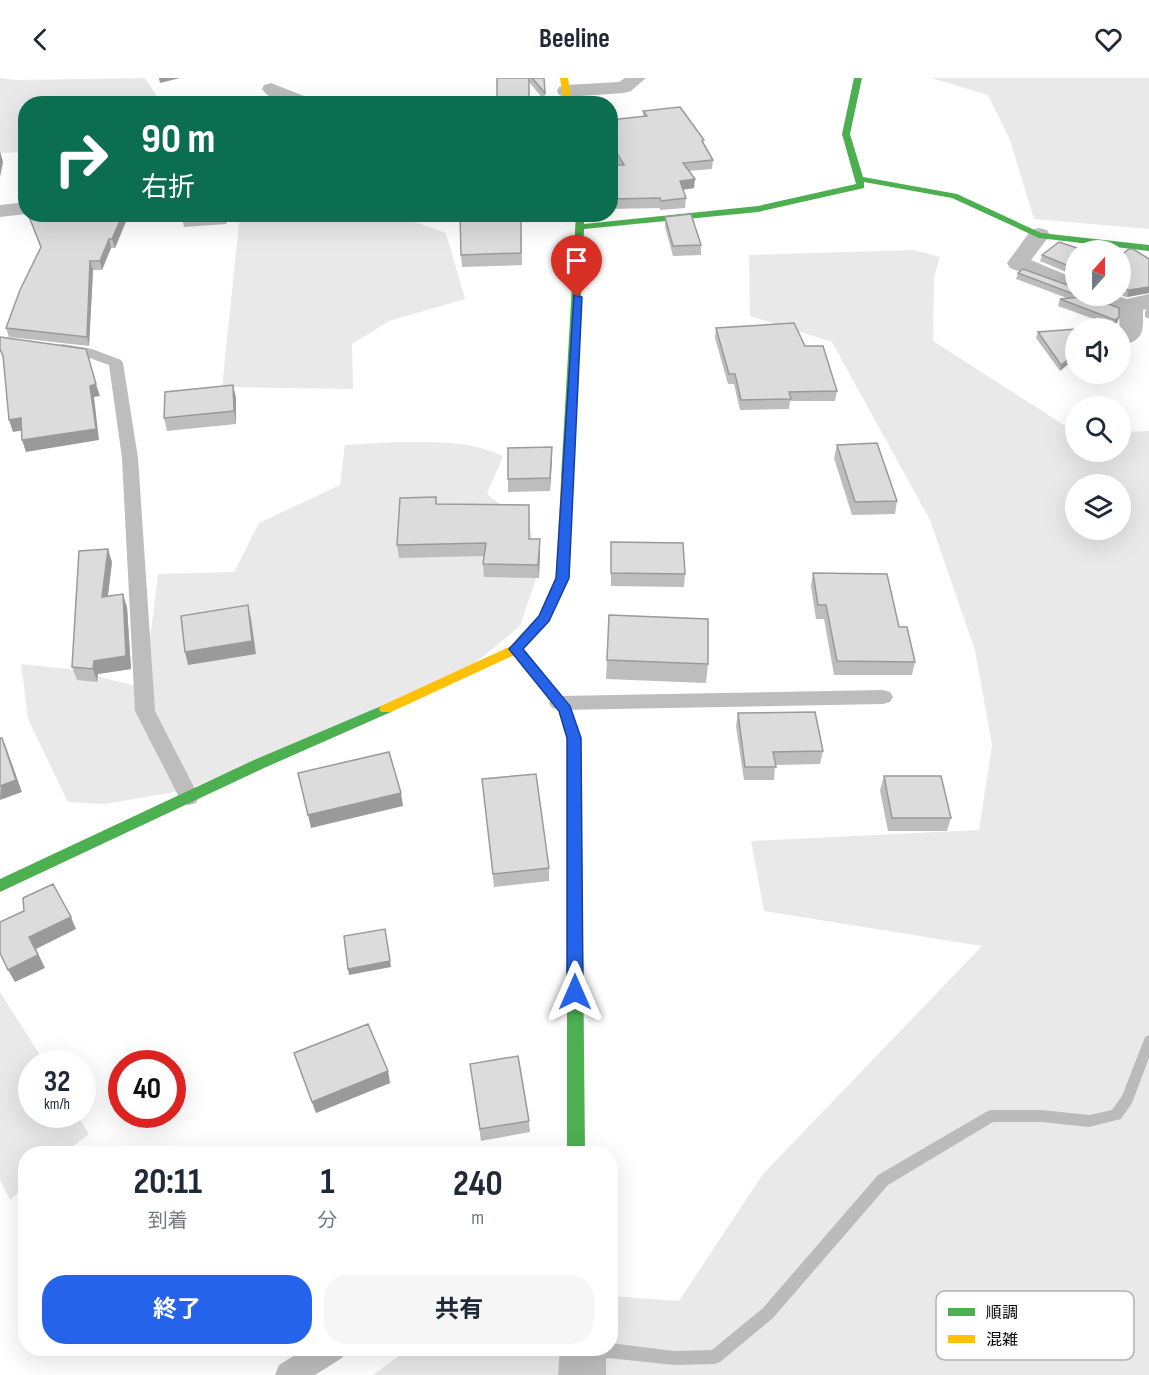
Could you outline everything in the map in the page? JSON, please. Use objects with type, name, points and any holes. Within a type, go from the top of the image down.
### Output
[{"type":"street","points":[[566,91],[624,87],[638,78]]},
{"type":"street","points":[[618,218],[758,209],[861,186],[846,134],[858,78]]},
{"type":"street","points":[[271,88],[288,96]]},
{"type":"street","points":[[858,179],[954,196],[1039,235],[1149,248]]},
{"type":"street","points":[[0,211],[18,209]]},
{"type":"street","points":[[0,886],[189,796],[516,649],[544,618],[562,578],[580,222]]},
{"type":"street","points":[[1039,235],[1018,263],[1065,282]]},
{"type":"street","points":[[1131,333],[1140,303]]},
{"type":"street","points":[[516,649],[565,710],[574,738],[576,1146]]},
{"type":"street","points":[[582,1356],[582,1375]]},
{"type":"lane","points":[[50,346],[87,352],[116,363],[130,458],[145,711],[189,796]]},
{"type":"lane","points":[[560,703],[883,697]]},
{"type":"lane","points":[[289,1375],[319,1356]]},
{"type":"shaded area","points":[[0,78],[16,80],[145,78],[157,96],[18,96],[18,152],[0,153]]},
{"type":"shaded area","points":[[931,78],[1149,78],[1149,229],[1034,219],[1010,140],[988,95]]},
{"type":"shaded area","points":[[239,222],[415,222],[446,233],[465,299],[389,321],[352,344],[353,389],[222,387]]},
{"type":"shaded area","points":[[914,250],[940,257],[934,277],[933,341],[1065,426],[1065,462],[1131,462],[1131,432],[1149,431],[1149,1375],[373,1375],[399,1356],[618,1356],[618,1297],[679,1301],[763,1174],[982,946],[764,911],[751,841],[979,830],[992,745],[975,650],[930,520],[832,342],[750,316],[749,255]]},
{"type":"shaded area","points":[[437,442],[464,445],[503,456],[487,494],[530,527],[539,570],[520,626],[458,677],[186,790],[105,804],[68,802],[28,719],[21,664],[68,669],[144,688],[158,574],[234,572],[259,523],[340,485],[345,445]]},
{"type":"shaded area","points":[[0,992],[37,1050],[18,1050],[18,1128],[85,1128],[89,1134],[74,1146],[18,1146],[18,1193],[10,1200],[0,1180]]},
{"type":"building","points":[[497,78],[529,78],[529,96],[497,96]]},
{"type":"building","points":[[532,78],[544,78],[545,93]]},
{"type":"building","points":[[680,107],[704,140],[702,141],[713,160],[683,163],[695,179],[680,181],[686,198],[661,201],[660,198],[618,199],[618,165],[624,165],[618,155],[618,119],[647,116],[643,111]]},
{"type":"building","points":[[691,214],[701,245],[673,246],[665,217]]},
{"type":"building","points":[[31,222],[119,222],[100,261],[90,261],[87,337],[6,328],[20,290],[41,247]]},
{"type":"building","points":[[460,222],[521,222],[521,253],[461,255]]},
{"type":"building","points":[[1059,242],[1065,244],[1065,264],[1042,255]]},
{"type":"building","points":[[1131,249],[1149,259],[1149,287],[1131,290]]},
{"type":"building","points":[[1023,269],[1065,284],[1065,291],[1018,273]]},
{"type":"building","points":[[1078,306],[1119,308],[1119,317],[1110,318]]},
{"type":"building","points":[[794,323],[805,346],[823,346],[837,391],[789,392],[791,399],[741,400],[735,374],[729,374],[716,328]]},
{"type":"building","points":[[1065,330],[1065,362],[1061,365],[1038,332]]},
{"type":"building","points":[[0,337],[86,349],[96,384],[90,386],[96,429],[22,440],[21,418],[9,420]]},
{"type":"building","points":[[233,385],[234,411],[164,418],[165,392]]},
{"type":"building","points":[[877,443],[897,501],[855,502],[837,445]]},
{"type":"building","points":[[552,447],[550,478],[508,479],[508,448]]},
{"type":"building","points":[[436,497],[436,504],[529,505],[529,539],[540,539],[538,565],[483,564],[486,543],[397,545],[400,498]]},
{"type":"building","points":[[611,542],[683,543],[685,574],[611,573]]},
{"type":"building","points":[[108,549],[102,597],[123,594],[126,656],[94,661],[93,669],[72,667],[79,551]]},
{"type":"building","points":[[813,573],[887,574],[899,627],[907,627],[915,662],[837,661],[826,605],[818,605]]},
{"type":"building","points":[[248,605],[252,641],[185,652],[181,616]]},
{"type":"building","points":[[609,615],[708,619],[708,664],[607,660]]},
{"type":"building","points":[[815,712],[823,751],[773,752],[776,767],[745,767],[738,713]]},
{"type":"building","points":[[0,738],[2,738],[16,780],[0,786]]},
{"type":"building","points":[[389,752],[401,793],[308,815],[298,773]]},
{"type":"building","points":[[536,774],[549,868],[493,874],[482,779]]},
{"type":"building","points":[[884,776],[941,776],[951,818],[892,818]]},
{"type":"building","points":[[53,884],[71,917],[29,937],[38,955],[8,970],[0,953],[0,922],[24,911],[23,898]]},
{"type":"building","points":[[385,929],[390,961],[348,969],[344,936]]},
{"type":"building","points":[[368,1024],[388,1071],[312,1102],[294,1053]]},
{"type":"building","points":[[518,1056],[529,1121],[480,1129],[470,1064]]},
{"type":"waterway","points":[[618,1351],[674,1358],[715,1357],[768,1313],[883,1180],[991,1116],[1042,1116],[1089,1121],[1116,1115],[1127,1099],[1149,1041]]},
{"type":"traffic: fast","points":[[581,227],[758,209],[861,186],[846,134],[858,78]]},
{"type":"traffic: fast","points":[[859,179],[954,196],[1039,235],[1149,248]]},
{"type":"traffic: fast","points":[[567,478],[580,222]]},
{"type":"traffic: fast","points":[[516,649],[565,709],[574,738],[576,1146]]},
{"type":"traffic: fast","points":[[0,886],[259,764],[386,709]]},
{"type":"traffic: slow","points":[[564,78],[567,96]]},
{"type":"traffic: slow","points":[[386,709],[516,649],[544,618],[562,578],[567,478]]},
{"type":"route","points":[[575,992],[574,738],[565,710],[516,649],[544,618],[562,578],[577,297]]}]
